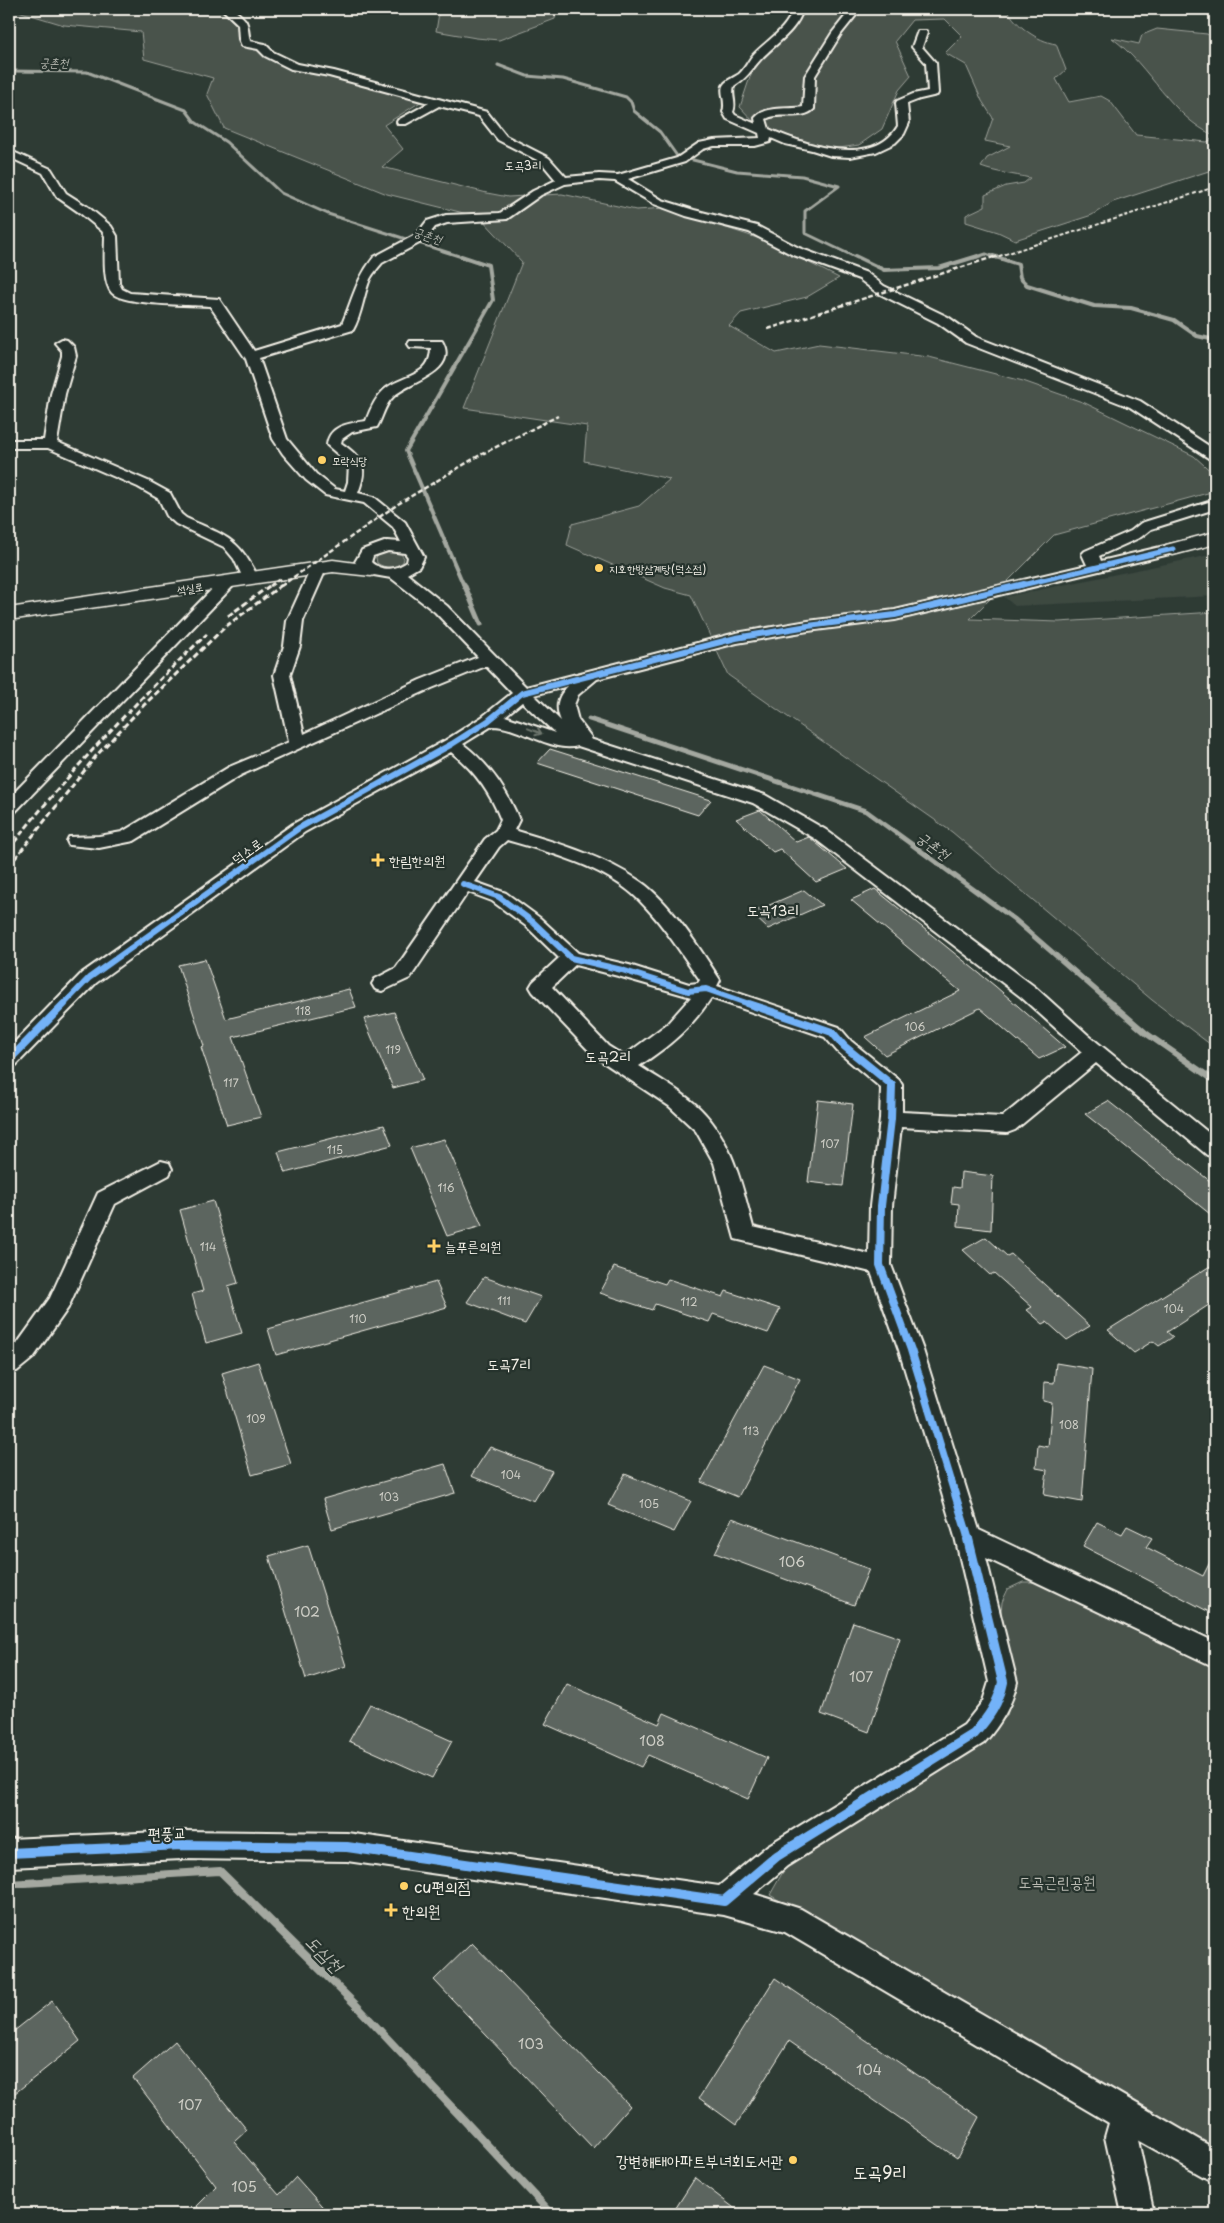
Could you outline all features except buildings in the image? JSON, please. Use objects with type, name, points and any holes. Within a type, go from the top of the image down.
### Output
[{"type":"street","points":[[227,9],[236,16],[244,27],[246,44],[261,46],[269,54],[290,65],[307,70],[330,73],[483,114],[502,138],[545,160],[563,181]]},
{"type":"street","points":[[798,9],[796,16],[780,37],[757,57],[744,75],[729,85],[727,92],[731,104],[728,112],[731,117],[764,133],[789,142],[841,155],[868,152],[889,140],[902,128],[904,122],[900,102],[933,93],[930,63],[917,46],[922,33]]},
{"type":"street","points":[[251,356],[348,327],[358,302],[364,279],[378,260],[414,241],[431,224],[437,221],[503,216],[537,192],[563,181],[599,177],[618,178],[684,158],[699,146],[714,143],[755,143],[766,140],[760,118],[763,115],[808,110],[810,107],[810,76],[837,33],[856,9]]},
{"type":"street","points":[[402,122],[438,102]]},
{"type":"street","points":[[9,154],[47,171],[61,195],[84,210],[107,229],[112,236],[113,283],[117,291],[127,298],[214,302],[251,356],[280,439],[288,451],[312,477],[330,492],[369,500],[400,525],[420,575],[438,600],[441,609]]},
{"type":"street","points":[[618,178],[658,202],[690,213],[752,229],[795,251],[863,276],[880,289],[943,320],[971,340],[1136,404],[1215,456]]},
{"type":"street","points":[[50,444],[58,394],[69,356],[69,350],[62,343]]},
{"type":"street","points":[[350,496],[355,482],[356,464],[350,456],[334,445],[333,439],[344,430],[372,424],[376,412],[390,392],[430,371],[436,362],[437,344],[415,344]]},
{"type":"street","points":[[9,444],[50,444],[143,484],[165,496],[175,516],[181,521],[229,544],[242,558],[252,578]]},
{"type":"street","points":[[1096,567],[1090,554],[1136,534],[1146,526],[1215,504]]},
{"type":"street","points":[[372,557],[390,538],[395,528],[392,518]]},
{"type":"street","points":[[522,693],[736,638],[808,626],[895,615],[1215,538]]},
{"type":"street","points":[[1172,549],[1215,545]]},
{"type":"street","name":"석실로","points":[[9,614],[325,567],[372,557],[404,547],[414,559]]},
{"type":"street","name":"석실로","points":[[372,557],[395,573]]},
{"type":"street","points":[[395,573],[403,571],[414,559]]},
{"type":"street","points":[[298,744],[282,675],[292,646],[295,621],[325,567]]},
{"type":"street","points":[[395,573],[441,609],[488,659],[570,738],[759,799],[820,834],[1028,992],[1096,1052],[1215,1149]]},
{"type":"street","points":[[9,808],[228,582]]},
{"type":"street","points":[[76,841],[99,842],[127,836],[236,771],[426,684],[488,659]]},
{"type":"street","points":[[587,743],[569,722],[564,705],[569,694],[582,683],[602,672]]},
{"type":"street","name":"덕소로","points":[[9,1060],[89,978],[299,828],[452,744],[488,720],[522,693]]},
{"type":"street","points":[[488,720],[507,721],[557,740],[587,743]]},
{"type":"street","points":[[382,984],[403,973],[492,843],[504,834],[510,820],[503,799],[484,774],[464,753],[452,744]]},
{"type":"street","points":[[504,834],[569,854],[601,868],[636,887],[661,914],[710,980],[706,989],[681,1024],[661,1042],[624,1066]]},
{"type":"street","points":[[463,884],[499,897],[533,922],[571,958],[622,970],[688,991],[706,989],[832,1032],[844,1046],[892,1085],[891,1119],[881,1206],[880,1265],[910,1350],[968,1537],[1003,1682],[1001,1697],[993,1713],[974,1734],[777,1856],[724,1901]]},
{"type":"street","points":[[571,958],[540,987],[601,1051],[678,1102],[704,1126],[724,1161],[743,1233],[880,1265]]},
{"type":"street","points":[[891,1119],[1007,1125],[1096,1052]]},
{"type":"street","points":[[9,1364],[25,1351],[60,1302],[106,1199],[161,1169]]},
{"type":"street","points":[[968,1537],[1215,1655]]},
{"type":"street","name":"편풍교","points":[[9,1853],[182,1845],[356,1849],[724,1901],[791,1919],[1215,2167]]},
{"type":"street","points":[[1127,2114],[1121,2137],[1138,2214]]},
{"type":"shaded area","points":[[1215,554],[1215,596],[1015,606],[1004,597]]},
{"type":"green space","points":[[28,9],[227,9],[228,17],[273,60],[297,70],[381,85],[422,101],[384,125],[403,149],[382,167],[508,197],[562,194],[636,210],[666,208],[766,241],[839,278],[807,297],[741,313],[729,326],[776,353],[819,344],[929,357],[1023,381],[1085,403],[1194,456],[1215,475],[1215,491],[1054,535],[970,619],[1059,622],[1215,612],[1215,1048],[1152,1000],[952,832],[728,675],[691,595],[665,588],[567,545],[572,524],[639,506],[670,479],[584,461],[587,426],[464,408],[522,262],[480,217],[387,194],[224,128],[207,94],[213,78],[144,59],[141,32],[64,25],[18,11]]},
{"type":"green space","points":[[419,9],[545,9],[556,12],[555,19],[499,40],[436,31],[439,13]]},
{"type":"green space","points":[[800,9],[1007,9],[1021,27],[1028,32],[1042,40],[1056,44],[1066,70],[1056,79],[1069,102],[1101,96],[1110,101],[1136,135],[1207,142],[1215,137],[1215,169],[1113,202],[1092,215],[1015,240],[998,232],[966,222],[966,215],[985,206],[985,195],[1006,186],[1024,183],[1030,178],[981,167],[987,158],[1010,146],[985,141],[993,118],[982,101],[966,65],[945,53],[962,36],[945,19],[912,20],[895,41],[911,76],[899,90],[882,129],[859,145],[833,149],[779,133],[754,122],[740,107],[751,74]]},
{"type":"green space","points":[[1157,29],[1207,34],[1215,40],[1215,136],[1185,116],[1126,50],[1112,38],[1139,44],[1142,35]]},
{"type":"green space","points":[[388,552],[401,554],[404,558],[403,562],[397,566],[390,567],[377,563],[376,558],[380,554]]},
{"type":"green space","name":"도곡근린공원","points":[[1023,1582],[1048,1582],[1215,1665],[1215,2154],[980,2019],[770,1895],[793,1854],[985,1738],[1007,1716],[1015,1680],[1000,1623],[1002,1602],[1008,1589]]},
{"type":"waterway","points":[[498,65],[527,76],[563,79],[626,97],[631,102],[634,111],[660,132],[677,156],[737,171],[802,176],[839,186],[805,211],[805,233],[857,258]]},
{"type":"waterway","name":"궁촌천","points":[[9,71],[87,72],[186,110],[195,122],[226,142],[281,193],[328,214],[465,258]]},
{"type":"waterway","points":[[974,258],[986,254],[997,258]]},
{"type":"waterway","name":"궁촌천","points":[[461,256],[488,265],[493,300],[406,451],[464,586]]},
{"type":"waterway","points":[[855,256],[884,270],[939,268],[978,256]]},
{"type":"waterway","points":[[993,256],[1018,264],[1020,278],[1027,285],[1094,306],[1131,308],[1174,320],[1197,336],[1215,340]]},
{"type":"waterway","name":"궁촌천","points":[[464,584],[481,624]]},
{"type":"waterway","name":"궁촌천","points":[[589,719],[866,811],[1014,919],[1113,1005]]},
{"type":"waterway","name":"궁촌천","points":[[1112,1004],[1147,1034],[1215,1081]]},
{"type":"waterway","name":"도심천","points":[[9,1884],[220,1871],[355,2004],[552,2214]]},
{"type":"railway","points":[[993,258],[1215,187]]},
{"type":"railway","points":[[768,329],[997,256]]},
{"type":"railway","points":[[281,586],[398,504],[480,455],[558,416]]},
{"type":"railway","points":[[270,586],[281,578]]},
{"type":"railway","points":[[228,616],[272,584]]},
{"type":"railway","points":[[9,866],[96,756],[144,705],[225,627],[283,584]]},
{"type":"railway","points":[[9,849],[55,792],[104,738],[207,634]]},
{"type":"cycle path","points":[[9,1060],[89,978],[299,828],[452,744],[488,721],[522,693],[736,638],[808,626],[895,615],[1173,549]]},
{"type":"cycle path","points":[[9,1853],[182,1845],[347,1847],[724,1901],[777,1856],[974,1734],[996,1704],[1003,1682],[968,1537],[911,1350],[880,1265],[881,1206],[891,1119],[892,1085],[844,1046],[832,1032],[706,989],[688,991],[622,970],[571,958],[533,922],[499,897],[463,884]]},
{"type":"place","name":"모락식당","points":[[322,460]]},
{"type":"place","name":"지호한방삼계탕(덕소점)","points":[[599,568]]},
{"type":"place","name":"한림한의원","points":[[378,860]]},
{"type":"place","name":"늘푸른의원","points":[[434,1246]]},
{"type":"place","name":"cu편의점","points":[[404,1886]]},
{"type":"place","name":"한의원","points":[[391,1910]]},
{"type":"place","name":"강변해태아파트부녀회도서관","points":[[793,2160]]},
{"type":"district","name":"도곡3리","points":[[523,165]]},
{"type":"district","name":"도곡13리","points":[[773,909]]},
{"type":"district","name":"도곡2리","points":[[608,1055]]},
{"type":"district","name":"도곡7리","points":[[509,1363]]},
{"type":"district","name":"도곡9리","points":[[880,2171]]}]
